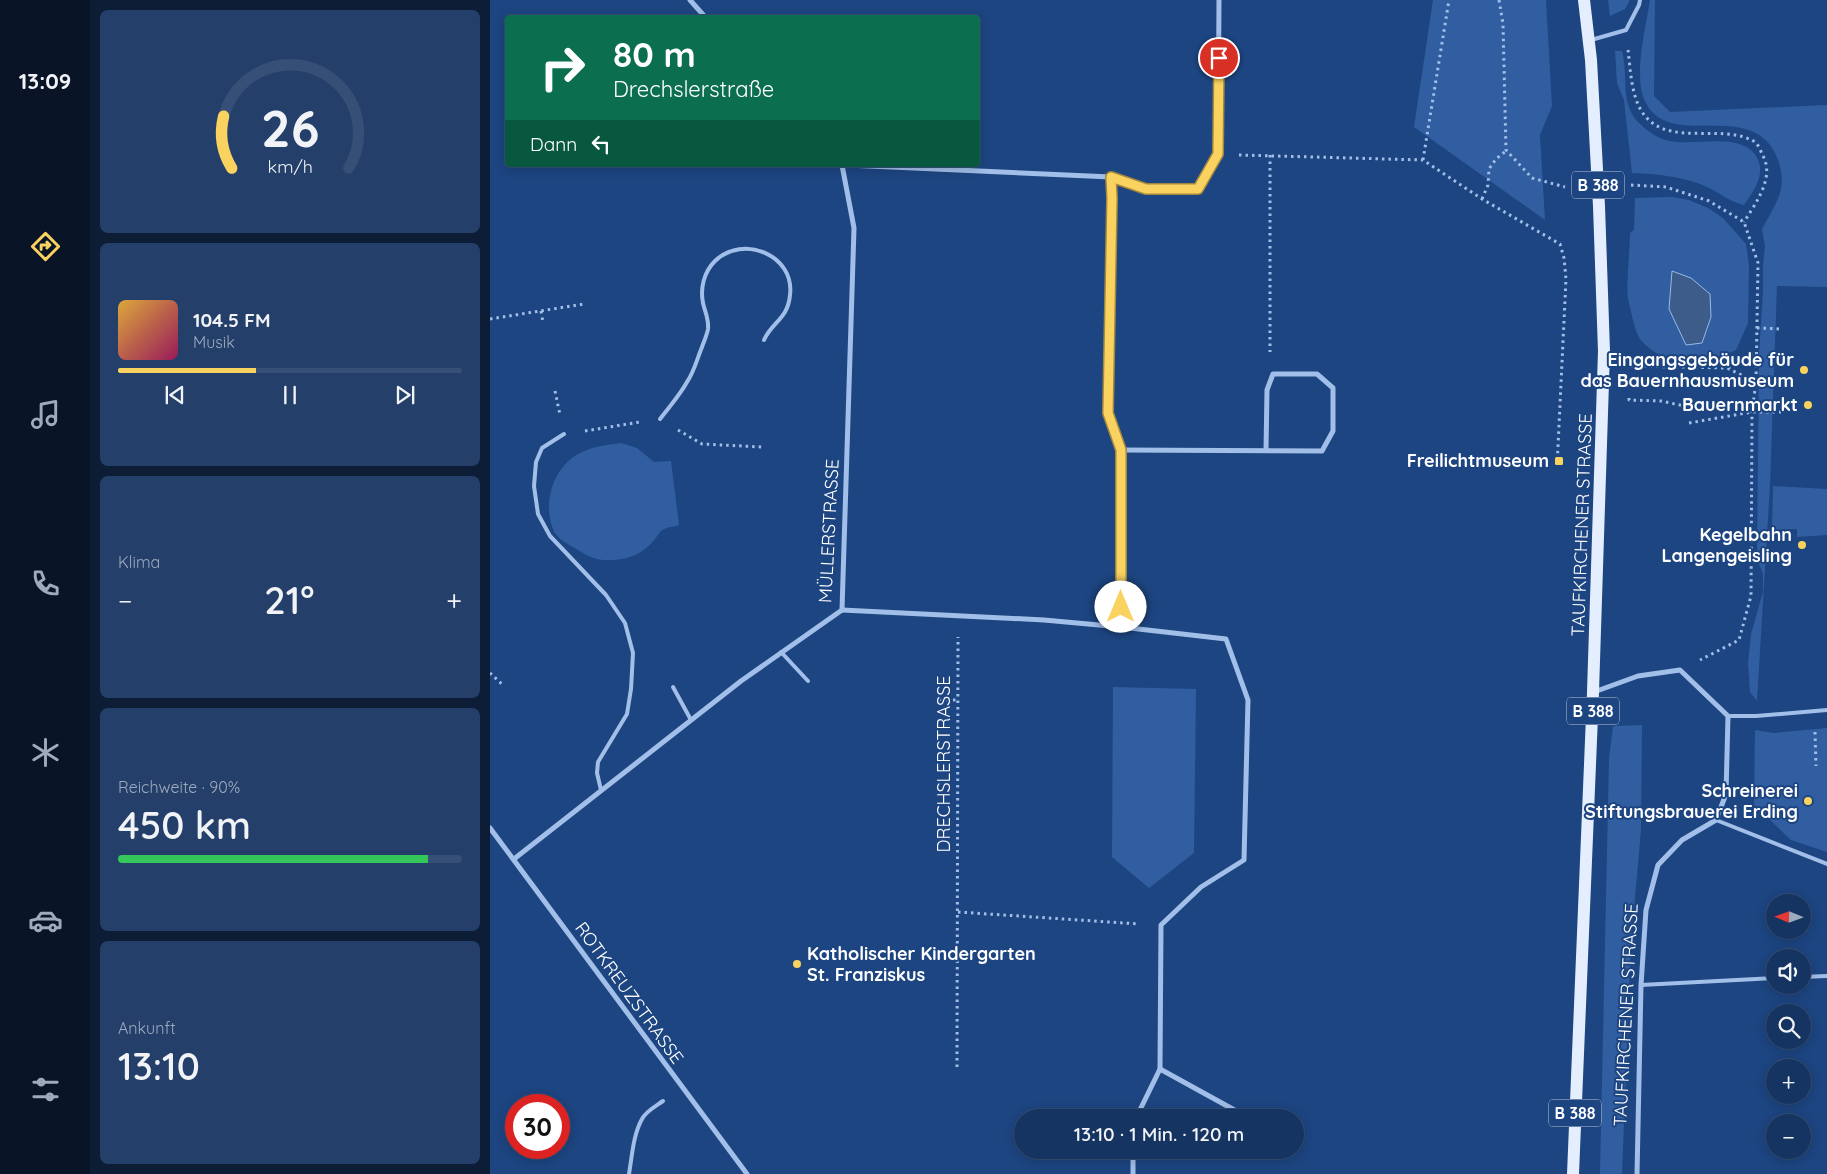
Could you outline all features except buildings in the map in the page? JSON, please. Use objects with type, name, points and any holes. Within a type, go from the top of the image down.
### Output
[{"type":"main road","name":"TAUFKIRCHENER STRASSE","points":[[1573,1174],[1594,692],[1604,351],[1600,206],[1589,41],[1584,0]]},
{"type":"street","points":[[690,0],[703,15]]},
{"type":"street","points":[[891,167],[1111,177],[1146,189],[1198,189],[1218,154],[1220,0]]},
{"type":"street","name":"MÜLLERSTRASSE","points":[[514,859],[691,720],[781,652],[842,610],[854,228],[842,167]]},
{"type":"street","points":[[1111,177],[1108,413],[1121,450],[1121,627]]},
{"type":"street","points":[[1121,450],[1322,451],[1333,431],[1333,388],[1317,374],[1272,374],[1267,390],[1266,450]]},
{"type":"street","points":[[842,610],[1044,620],[1226,639],[1248,700],[1244,860],[1201,887],[1161,925],[1160,1069],[1140,1109]]},
{"type":"street","points":[[1594,692],[1638,676],[1680,670],[1728,716],[1726,794],[1716,820]]},
{"type":"street","name":"TAUFKIRCHENER STRASSE","points":[[1636,1174],[1641,985],[1646,910],[1658,865],[1682,840],[1716,820]]},
{"type":"street","name":"ROTKREUZSTRASSE","points":[[490,828],[747,1174]]},
{"type":"street","points":[[1160,1069],[1233,1109]]},
{"type":"street","points":[[1133,1159],[1133,1174]]},
{"type":"lane","points":[[1589,41],[1626,30],[1640,0]]},
{"type":"lane","points":[[660,419],[687,382],[708,329],[707,314],[703,303],[703,280],[708,270],[725,253],[735,249],[747,248],[769,254],[785,271],[789,282],[791,293],[789,305],[777,325],[768,331],[764,340]]},
{"type":"lane","points":[[564,434],[542,448],[536,462],[534,486],[538,514],[555,542],[606,595],[625,623],[633,653],[632,689],[627,714],[598,762],[597,773],[601,790]]},
{"type":"lane","points":[[781,652],[808,681]]},
{"type":"lane","points":[[674,687],[691,720]]},
{"type":"lane","points":[[1728,716],[1756,716],[1827,710]]},
{"type":"lane","points":[[1716,820],[1827,864]]},
{"type":"lane","points":[[1811,977],[1827,976]]},
{"type":"lane","points":[[1641,985],[1766,978]]},
{"type":"lane","points":[[629,1174],[635,1139],[642,1118],[653,1107],[663,1101]]},
{"type":"path","points":[[1422,160],[1448,0]]},
{"type":"path","points":[[1499,0],[1503,24],[1506,150],[1532,178],[1565,187]]},
{"type":"path","points":[[1626,30],[1632,80],[1639,109],[1651,122],[1674,132],[1738,134],[1756,142],[1766,161],[1766,179],[1758,200],[1744,222]]},
{"type":"path","points":[[1482,199],[1488,185],[1489,170],[1496,159],[1506,150]]},
{"type":"path","points":[[1218,154],[1422,160],[1482,199],[1560,244],[1566,279],[1557,467]]},
{"type":"path","points":[[1270,155],[1269,344],[1272,374]]},
{"type":"path","points":[[1631,185],[1666,187],[1709,201],[1744,222],[1758,263],[1756,382],[1752,412],[1751,596],[1739,640],[1680,670]]},
{"type":"path","points":[[490,319],[584,304]]},
{"type":"path","points":[[540,311],[543,322]]},
{"type":"path","points":[[1756,328],[1782,328]]},
{"type":"path","points":[[1728,368],[1756,352]]},
{"type":"path","points":[[1630,358],[1630,375]]},
{"type":"path","points":[[1630,367],[1728,368],[1756,382]]},
{"type":"path","points":[[1630,391],[1629,400],[1661,400],[1689,407]]},
{"type":"path","points":[[1689,423],[1752,412],[1781,412]]},
{"type":"path","name":"DRECHSLERSTRASSE","points":[[957,1067],[958,617]]},
{"type":"path","points":[[490,673],[504,686]]},
{"type":"path","points":[[940,700],[958,700]]},
{"type":"path","points":[[1815,711],[1816,766]]},
{"type":"path","points":[[958,912],[1161,925]]},
{"type":"shaded area","points":[[1433,0],[1546,0],[1552,106],[1540,135],[1545,220],[1414,127]]},
{"type":"shaded area","points":[[1608,0],[1630,0],[1625,9],[1610,16]]},
{"type":"shaded area","points":[[1650,0],[1655,0],[1654,96],[1670,112],[1827,105],[1827,287],[1777,286],[1770,485],[1757,701],[1750,692],[1748,663],[1751,634],[1763,592],[1763,574],[1757,559],[1759,355],[1765,246],[1762,229],[1780,194],[1782,176],[1776,155],[1764,138],[1748,130],[1729,126],[1672,123],[1656,116],[1645,101],[1640,79],[1643,37]]},
{"type":"shaded area","points":[[1615,51],[1622,51],[1629,107],[1639,123],[1648,131],[1662,139],[1676,142],[1714,141],[1738,144],[1748,148],[1756,156],[1759,162],[1760,175],[1755,188],[1744,205],[1734,202],[1705,186],[1687,180],[1660,175],[1632,173],[1624,100],[1617,83]]},
{"type":"shaded area","points":[[1672,197],[1689,200],[1708,208],[1723,218],[1746,244],[1749,265],[1748,323],[1736,350],[1711,359],[1686,361],[1673,360],[1661,356],[1640,339],[1631,314],[1627,284],[1630,233],[1634,230],[1635,198]]},
{"type":"shaded area","points":[[1672,271],[1691,278],[1710,294],[1711,317],[1702,343],[1686,345],[1669,309]]},
{"type":"shaded area","points":[[621,443],[637,448],[654,462],[671,461],[679,525],[663,530],[650,545],[635,555],[617,560],[598,559],[590,557],[557,536],[550,519],[550,497],[557,476],[571,459],[590,449]]},
{"type":"shaded area","points":[[1773,486],[1827,489],[1827,535],[1797,537],[1797,529],[1772,530]]},
{"type":"shaded area","points":[[1113,687],[1196,689],[1194,853],[1149,888],[1112,857]]},
{"type":"shaded area","points":[[1642,725],[1641,830],[1631,943],[1622,1174],[1600,1174],[1609,759],[1613,726]]},
{"type":"shaded area","points":[[1827,728],[1827,852],[1791,840],[1754,805],[1755,730],[1774,733]]},
{"type":"place","name":"Eingangsgebäude für das Bauernhausmuseum","points":[[1804,370]]},
{"type":"place","name":"Bauernmarkt","points":[[1808,405]]},
{"type":"place","name":"Freilichtmuseum","points":[[1559,461]]},
{"type":"place","name":"Kegelbahn Langengeisling","points":[[1802,545]]},
{"type":"place","name":"Schreinerei Stiftungsbrauerei Erding","points":[[1808,801]]},
{"type":"place","name":"Katholischer Kindergarten St. Franziskus","points":[[797,964]]},
{"type":"route","points":[[1121,607],[1121,450],[1108,413],[1111,177],[1146,189],[1198,189],[1218,154],[1219,58]]}]
